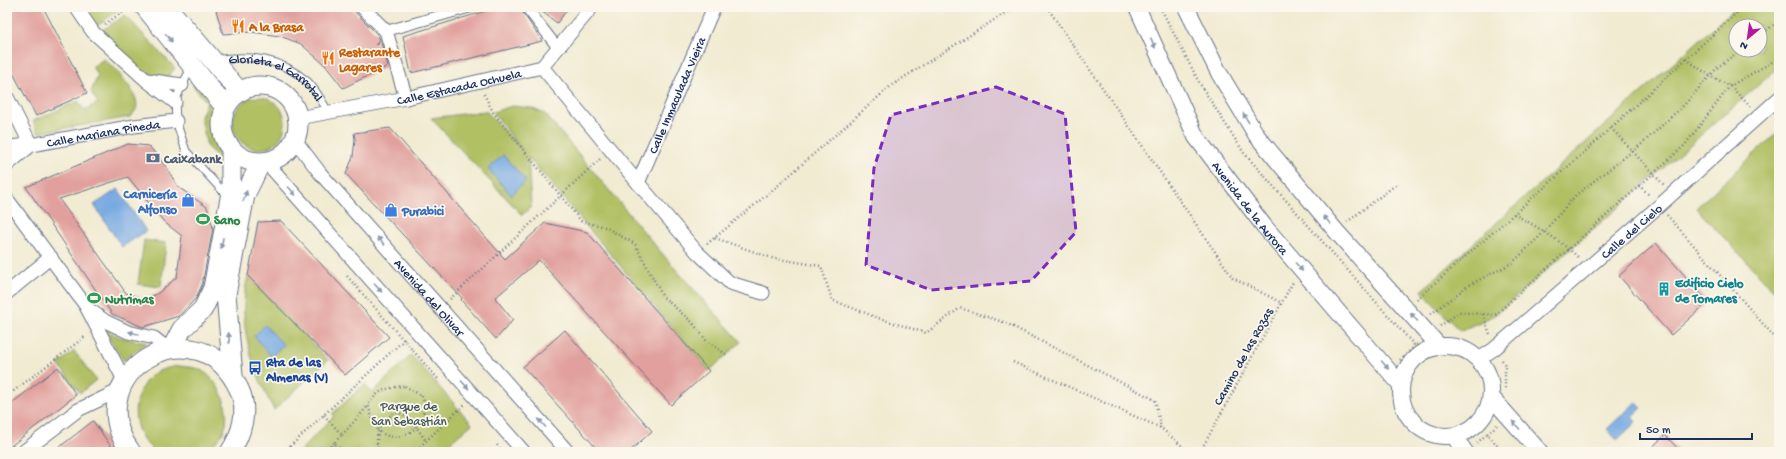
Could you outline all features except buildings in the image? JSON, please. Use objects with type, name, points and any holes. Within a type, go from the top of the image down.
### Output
[{"type":"main road","points":[[145,7],[225,107],[222,117],[222,128],[224,139],[230,148],[244,158],[264,162],[278,158],[288,150],[295,140]]},
{"type":"main road","points":[[169,8],[239,91]]},
{"type":"main road","name":"Glorieta el Garrotal","points":[[225,107],[239,91],[251,86],[264,85],[276,89],[286,96],[294,106],[298,118],[298,129],[295,140]]},
{"type":"main road","points":[[170,349],[182,329],[203,309],[213,288],[230,200],[230,148]]},
{"type":"main road","points":[[233,376],[226,294],[245,195],[264,162]]},
{"type":"main road","points":[[126,450],[118,428],[116,409],[122,385],[143,360],[170,349],[190,349],[207,354],[222,363],[233,376],[242,395],[244,415],[239,443],[230,452]]},
{"type":"street","points":[[76,7],[93,32],[146,80],[175,102]]},
{"type":"street","points":[[362,7],[386,31],[406,98]]},
{"type":"street","points":[[386,31],[471,7]]},
{"type":"street","points":[[526,7],[558,48]]},
{"type":"street","points":[[592,7],[542,67],[697,252],[730,283],[763,293]]},
{"type":"street","name":"Calle Inmaculada Vieira","points":[[638,183],[714,7]]},
{"type":"street","name":"Avenida de la Aurora","points":[[1137,7],[1196,137],[1264,226],[1401,385]]},
{"type":"street","points":[[1186,7],[1219,73],[1257,136],[1336,231],[1439,346]]},
{"type":"street","name":"Calle Estacada Ochuela","points":[[298,118],[406,98],[542,67]]},
{"type":"street","points":[[146,80],[182,85]]},
{"type":"street","points":[[7,97],[31,145]]},
{"type":"street","name":"Calle del Cielo","points":[[1479,359],[1494,349],[1659,206],[1779,98]]},
{"type":"street","name":"Calle Mariana Pineda","points":[[7,148],[134,126],[176,121]]},
{"type":"street","name":"Avenida del Olivar","points":[[295,140],[320,173],[568,452]]},
{"type":"street","name":"Calle Mariana Pineda","points":[[7,165],[31,145]]},
{"type":"street","points":[[264,162],[524,452]]},
{"type":"street","points":[[7,199],[86,306],[122,385],[78,410],[23,452]]},
{"type":"street","points":[[7,293],[51,258]]},
{"type":"street","points":[[86,306],[105,321],[128,332],[154,338],[170,349]]},
{"type":"street","points":[[1439,346],[1453,346],[1479,359],[1485,367],[1491,380],[1492,398],[1481,421],[1454,436],[1433,435],[1416,425],[1404,410],[1402,402],[1401,385],[1408,366],[1420,354],[1439,346]]},
{"type":"street","points":[[1492,398],[1540,452]]},
{"type":"street","points":[[1454,436],[1465,452]]},
{"type":"lane","name":"Glorieta el Garrotal","points":[[213,60],[241,56],[276,62],[308,82],[329,112]]},
{"type":"lane","points":[[192,67],[175,102],[176,121],[186,151],[230,200]]},
{"type":"path","points":[[93,32],[131,7]]},
{"type":"path","points":[[697,252],[774,189],[892,85],[1005,12],[1020,7]]},
{"type":"path","points":[[1047,7],[1233,278],[1282,303]]},
{"type":"path","points":[[1406,308],[1611,128],[1743,7]]},
{"type":"path","points":[[1768,29],[1779,21]]},
{"type":"path","points":[[1420,323],[1469,285],[1512,263],[1544,231],[1576,195],[1632,151],[1684,105],[1718,67],[1730,58]]},
{"type":"path","points":[[1440,326],[1460,312],[1495,315],[1684,146],[1730,86],[1779,58]]},
{"type":"path","points":[[1686,59],[1710,76],[1730,86],[1760,116]]},
{"type":"path","points":[[478,82],[493,112],[562,195],[581,221],[605,227],[636,244],[663,297],[692,322],[706,340],[727,355]]},
{"type":"path","points":[[1611,128],[1672,194]]},
{"type":"path","points":[[1336,231],[1398,183]]},
{"type":"path","points":[[1639,185],[1779,342]]},
{"type":"path","points":[[1514,214],[1544,231],[1569,248],[1588,267]]},
{"type":"path","points":[[715,238],[772,258],[821,266],[832,300],[878,318],[926,333],[960,308],[1006,323],[1155,400],[1161,428]]},
{"type":"path","name":"Camino de las Rozas","points":[[1200,452],[1301,269]]},
{"type":"path","points":[[342,270],[442,382]]},
{"type":"path","points":[[7,396],[96,328]]},
{"type":"path","points":[[1389,370],[1415,346]]},
{"type":"path","points":[[1013,362],[1161,428],[1189,452]]},
{"type":"path","points":[[325,452],[368,405],[375,394],[388,387],[405,386],[422,396],[424,408],[416,428],[405,436],[390,437],[378,431],[368,405]]},
{"type":"path","points":[[414,452],[463,406],[476,398]]},
{"type":"path","points":[[458,400],[468,412]]},
{"type":"path","points":[[378,452],[378,431],[385,418],[396,412],[409,417],[426,441]]},
{"type":"path","points":[[324,415],[342,435]]},
{"type":"path","points":[[493,440],[503,452]]},
{"type":"path","points":[[334,443],[343,452]]},
{"type":"highlighted area","points":[[996,87],[1065,114],[1076,232],[1031,281],[931,290],[866,265],[874,168],[891,115]]},
{"type":"green space","points":[[80,7],[121,7],[122,8],[94,28]]},
{"type":"green space","points":[[1736,7],[1779,7],[1779,67],[1495,315],[1460,331],[1421,291]]},
{"type":"green space","points":[[125,15],[175,68],[166,79],[147,76],[100,32]]},
{"type":"green space","points":[[104,59],[131,89],[137,103],[133,114],[130,117],[38,133],[33,121],[78,101],[84,110],[98,103],[91,92],[98,75],[92,67]]},
{"type":"green space","points":[[195,81],[211,105],[214,138],[219,149],[225,156],[225,169],[217,156],[207,147],[201,117],[207,102],[193,86]]},
{"type":"green space","points":[[254,97],[264,97],[273,101],[281,109],[285,118],[285,128],[281,137],[273,145],[264,149],[254,149],[245,145],[237,137],[233,128],[233,118],[237,109],[245,101]]},
{"type":"green space","points":[[512,106],[531,108],[545,114],[671,264],[741,342],[709,371],[528,157],[531,207],[522,215],[431,118],[486,111],[522,150],[493,112]]},
{"type":"green space","points":[[1779,131],[1779,296],[1696,208]]},
{"type":"green space","points":[[144,240],[166,243],[161,287],[138,284]]},
{"type":"green space","points":[[248,276],[328,360],[274,410],[259,378],[248,345],[244,311]]},
{"type":"green space","points":[[102,328],[119,337],[147,343],[124,361]]},
{"type":"green space","points":[[74,351],[96,380],[80,393],[58,364]]},
{"type":"green space","name":"Parque de San Sebastián","points":[[411,355],[472,424],[439,452],[299,452],[334,416],[332,414],[365,384],[372,393]]},
{"type":"green space","points":[[180,366],[196,368],[216,383],[226,407],[225,428],[218,440],[203,452],[157,452],[148,445],[141,436],[135,415],[136,404],[144,384],[152,375],[158,371]]},
{"type":"water","points":[[503,155],[526,181],[511,195],[488,169]]},
{"type":"water","points":[[118,189],[146,231],[122,247],[94,205]]},
{"type":"water","points":[[265,325],[284,345],[271,356],[254,336]]},
{"type":"water","points":[[1636,402],[1642,408],[1632,417],[1636,422],[1617,440],[1607,429]]},
{"type":"place","name":"A la Brasa","points":[[238,26]]},
{"type":"place","name":"Restarante Lagares","points":[[328,58]]},
{"type":"place","name":"Caixabank","points":[[153,158]]},
{"type":"place","name":"Carnicería Alfonso","points":[[188,200]]},
{"type":"place","name":"Purabici","points":[[391,210]]},
{"type":"place","name":"Sano","points":[[203,219]]},
{"type":"place","name":"Edificio Cielo de Tomares","points":[[1664,289]]},
{"type":"place","name":"Nutrimas","points":[[94,298]]},
{"type":"place","name":"Rta de las Almenas (V)","points":[[255,368]]}]
